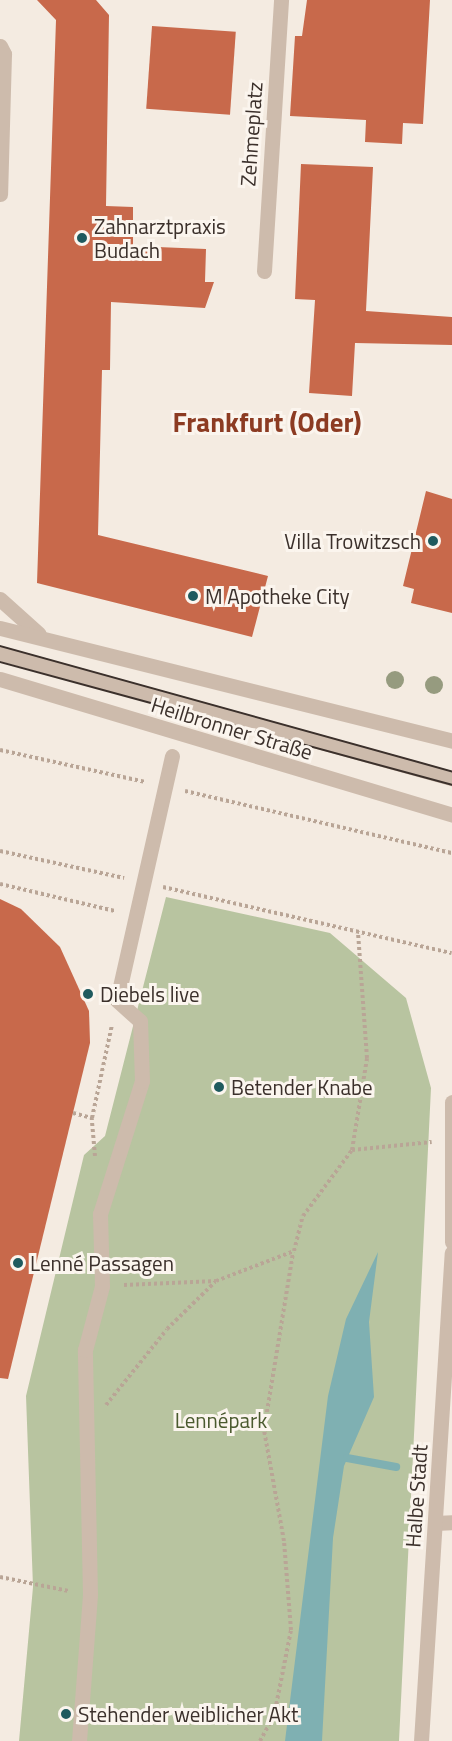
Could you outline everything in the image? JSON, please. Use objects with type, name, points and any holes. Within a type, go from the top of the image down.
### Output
[{"type":"street","name":"Zehmeplatz","points":[[264,271],[281,0]]},
{"type":"street","points":[[0,46],[4,54],[0,195]]},
{"type":"street","points":[[0,599],[44,638]]},
{"type":"street","name":"Heilbronner Straße","points":[[0,628],[452,741]]},
{"type":"street","points":[[0,654],[452,778]]},
{"type":"street","name":"Heilbronner Straße","points":[[0,679],[452,815]]},
{"type":"street","points":[[79,1741],[90,1595],[86,1350],[102,1286],[100,1214],[142,1082],[140,1021],[117,999],[172,756]]},
{"type":"street","points":[[452,1102],[449,1141],[452,1242]]},
{"type":"street","name":"Halbe Stadt","points":[[422,1741],[452,1253]]},
{"type":"street","points":[[435,1523],[452,1522]]},
{"type":"path","points":[[0,750],[452,853]]},
{"type":"path","points":[[0,851],[452,953]]},
{"type":"path","points":[[0,884],[136,915]]},
{"type":"path","points":[[260,1741],[274,1716],[291,1630],[284,1541],[264,1430],[294,1251],[303,1216],[352,1150],[367,1058],[357,931]]},
{"type":"path","points":[[96,1166],[92,1118],[117,999]]},
{"type":"path","points":[[73,1113],[92,1118]]},
{"type":"path","points":[[352,1150],[449,1141]]},
{"type":"path","points":[[102,1286],[216,1281],[294,1251]]},
{"type":"path","points":[[88,1410],[111,1404],[167,1329],[216,1281]]},
{"type":"path","points":[[0,1576],[90,1595]]},
{"type":"green space","name":"Lennépark","points":[[166,897],[330,933],[406,998],[431,1088],[399,1741],[19,1741],[33,1587],[26,1396],[84,1155],[105,1136]]},
{"type":"water","points":[[378,1252],[369,1322],[374,1397],[344,1466],[333,1538],[322,1741],[285,1741],[328,1396],[346,1319]]},
{"type":"building","points":[[37,0],[96,0],[109,15],[106,206],[133,207],[133,246],[206,249],[205,282],[214,282],[205,308],[111,302],[110,370],[102,370],[98,535],[268,576],[252,637],[37,583],[56,20]]},
{"type":"building","points":[[307,0],[430,0],[423,124],[403,123],[402,144],[365,142],[366,120],[290,116],[295,36],[302,36]]},
{"type":"building","points":[[152,26],[236,32],[230,115],[146,109]]},
{"type":"building","points":[[301,164],[373,167],[366,311],[452,317],[452,345],[355,343],[352,396],[309,393],[315,300],[295,299]]},
{"type":"building","name":"Villa Trowitzsch","points":[[426,491],[452,499],[452,613],[411,603],[414,589],[403,586]]},
{"type":"building","name":"Lenné Passagen","points":[[0,899],[21,909],[60,947],[89,1011],[90,1043],[8,1379],[0,1378]]},
{"type":"waterway","points":[[347,1458],[396,1467]]},
{"type":"tram line","points":[[0,646],[452,771]]},
{"type":"tram line","points":[[0,662],[452,785]]},
{"type":"place","name":"Zahnarztpraxis Budach","points":[[82,238]]},
{"type":"place","name":"Villa Trowitzsch","points":[[433,541]]},
{"type":"place","name":"M Apotheke City","points":[[193,596]]},
{"type":"place","name":"Diebels live","points":[[88,994]]},
{"type":"place","name":"Betender Knabe","points":[[219,1087]]},
{"type":"place","name":"Lenné Passagen","points":[[18,1263]]},
{"type":"place","name":"Stehender weiblicher Akt","points":[[66,1714]]},
{"type":"district","name":"Frankfurt (Oder)","points":[[267,422]]}]
